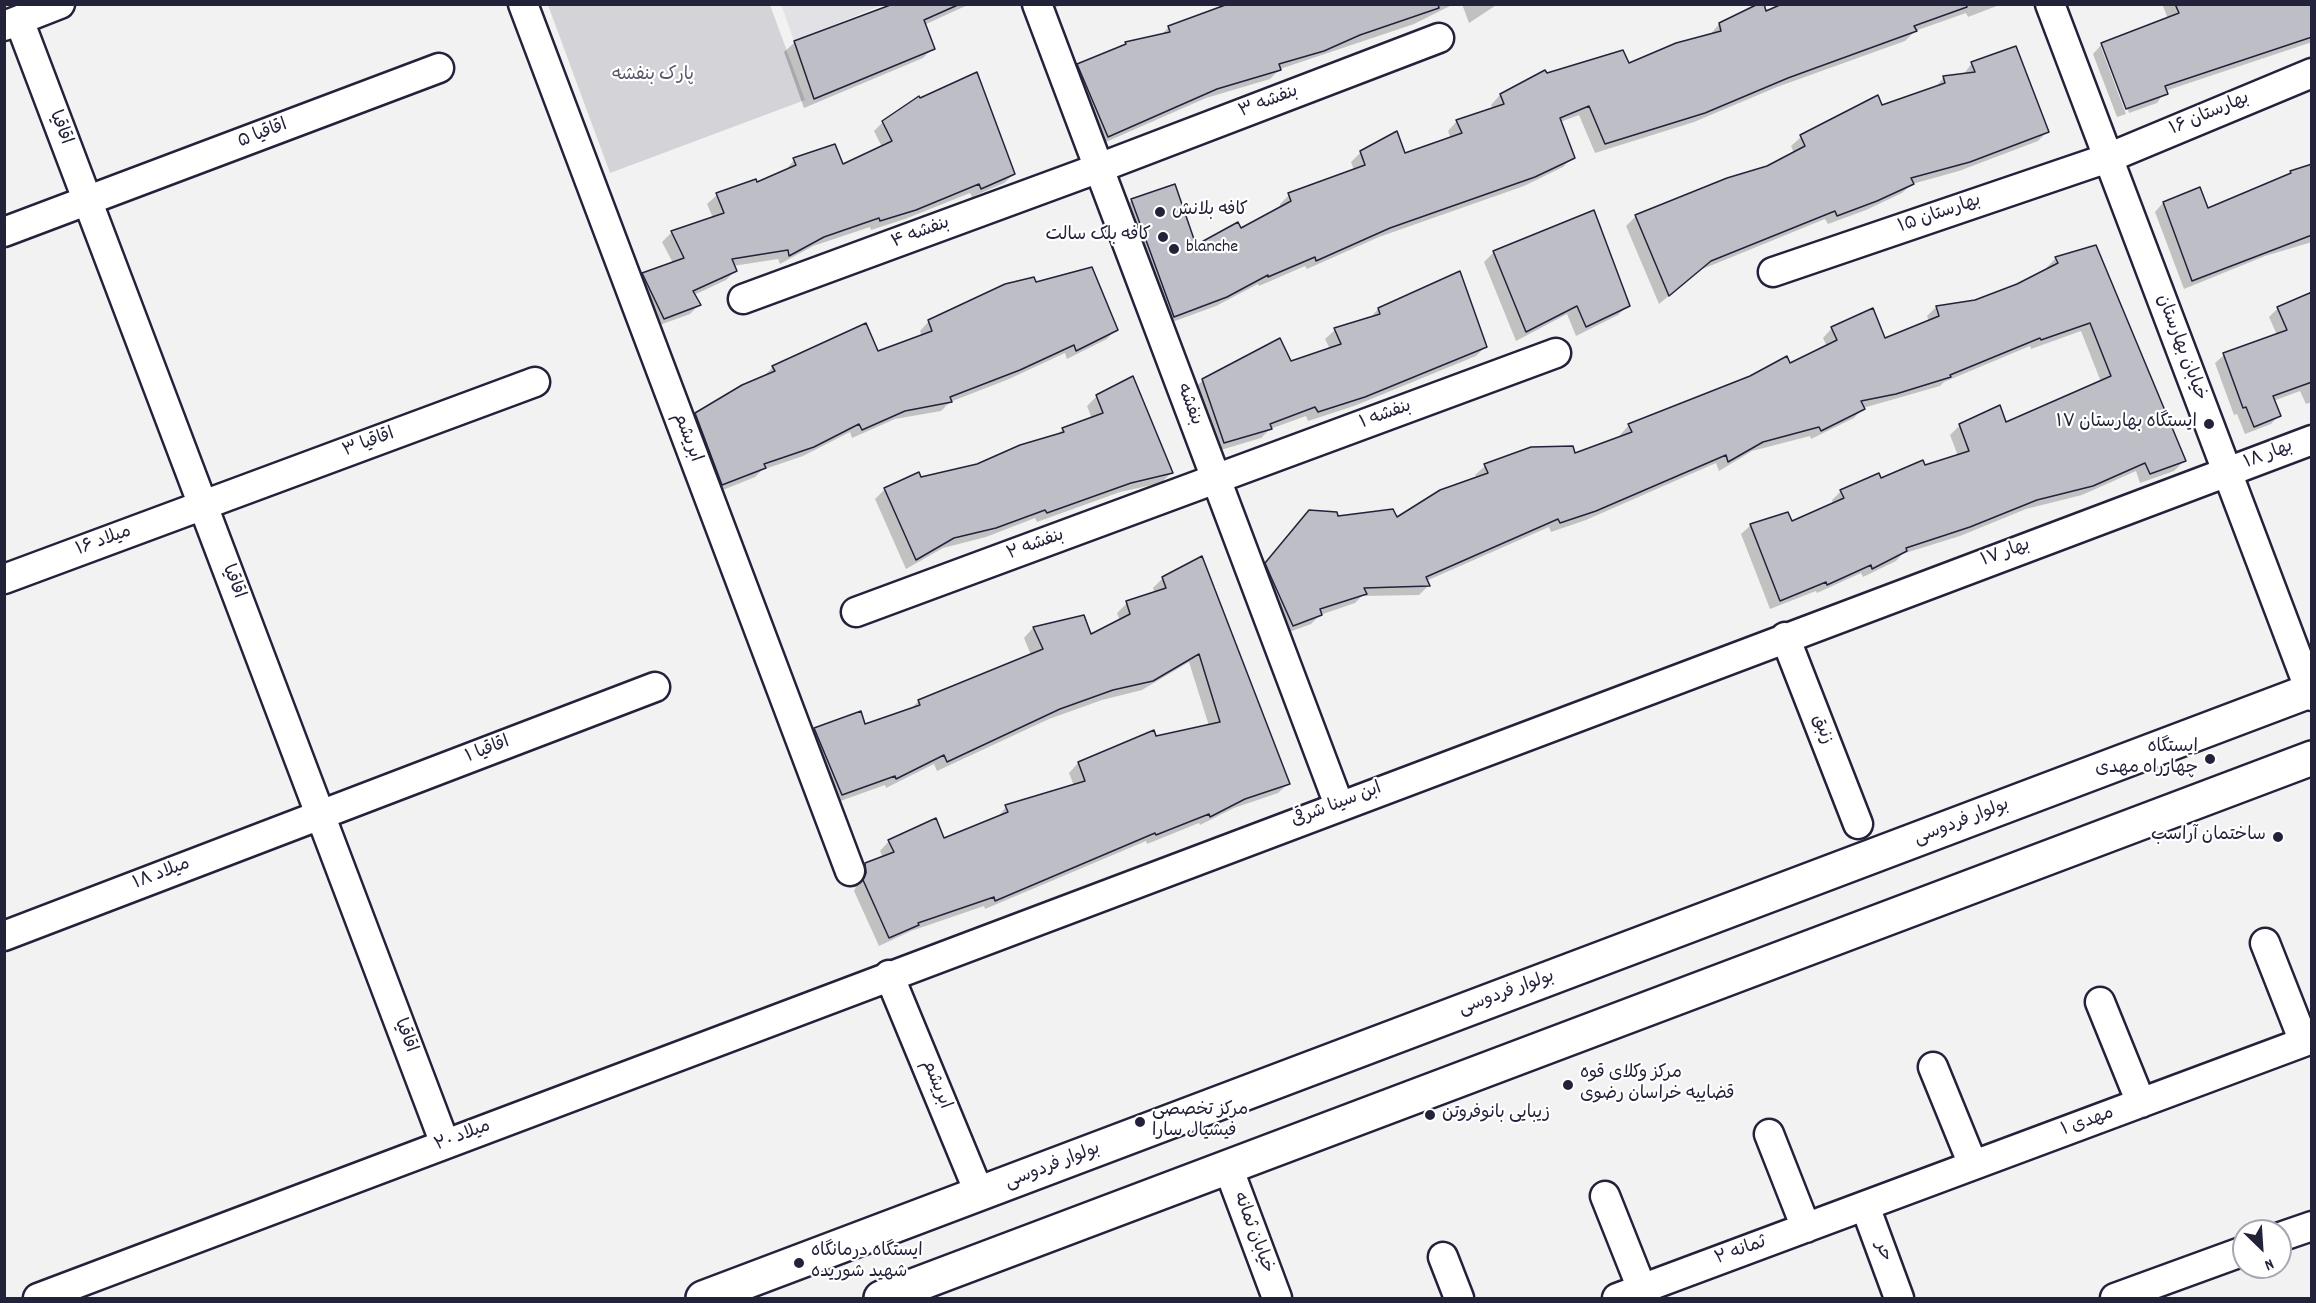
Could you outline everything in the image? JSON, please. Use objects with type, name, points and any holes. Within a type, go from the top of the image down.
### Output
[{"type":"main road","name":"بولوار فردوسی","points":[[702,1299],[980,1195],[1200,1109],[2311,692]]},
{"type":"main road","points":[[881,1299],[2312,758]]},
{"type":"street","points":[[12,23],[60,4]]},
{"type":"street","name":"ابریشم","points":[[522,4],[850,871]]},
{"type":"street","name":"بنفشه","points":[[1037,4],[1339,805]]},
{"type":"street","name":"خیابان بهارستان","points":[[2050,4],[2311,692]]},
{"type":"street","name":"اقاقیا","points":[[12,23],[87,201],[445,1144]]},
{"type":"street","name":"بنفشه ۳","points":[[1099,168],[1439,38]]},
{"type":"street","name":"اقاقیا ۵","points":[[4,232],[439,68]]},
{"type":"street","name":"بهارستان ۱۶","points":[[2108,158],[2312,73]]},
{"type":"street","name":"بهارستان ۱۵","points":[[1773,272],[2108,158]]},
{"type":"street","name":"بنفشه ۴","points":[[743,299],[1099,168]]},
{"type":"street","name":"بنفشه ۱","points":[[1216,480],[1556,353]]},
{"type":"street","name":"اقاقیا ۳","points":[[203,505],[535,382]]},
{"type":"street","name":"بهار ۱۸","points":[[2227,472],[2312,440]]},
{"type":"street","name":"بهار ۱۷","points":[[1785,637],[2227,472]]},
{"type":"street","name":"بنفشه ۲","points":[[856,612],[1216,480]]},
{"type":"street","name":"میلاد ۱۶","points":[[4,579],[203,505]]},
{"type":"street","name":"ابن سینا شرقی","points":[[889,975],[1785,637]]},
{"type":"street","name":"زنبق","points":[[1785,637],[1858,824]]},
{"type":"street","name":"اقاقیا ۱","points":[[320,815],[655,687]]},
{"type":"street","name":"میلاد ۱۸","points":[[4,936],[320,815]]},
{"type":"street","points":[[2265,943],[2308,1040]]},
{"type":"street","name":"ابریشم","points":[[889,975],[980,1195]]},
{"type":"street","name":"میلاد ۲۰","points":[[38,1299],[889,975]]},
{"type":"street","points":[[2100,1002],[2141,1103]]},
{"type":"street","name":"مهدی ۱","points":[[1865,1206],[2308,1040]]},
{"type":"street","points":[[1933,1067],[1973,1165]]},
{"type":"street","points":[[1769,1134],[1806,1228]]},
{"type":"street","name":"خیابان ثمانه","points":[[1227,1167],[1277,1299]]},
{"type":"street","points":[[1605,1196],[1629,1294]]},
{"type":"street","name":"ثمانه ۲","points":[[1629,1294],[1865,1206]]},
{"type":"street","name":"حر","points":[[1865,1206],[1899,1299]]},
{"type":"street","points":[[2292,1233],[2312,1226]]},
{"type":"street","points":[[2115,1299],[2232,1255]]},
{"type":"street","points":[[1443,1257],[1459,1299]]},
{"type":"shaded area","points":[[781,4],[882,5],[794,41]]},
{"type":"green space","name":"پارک بنفشه","points":[[548,5],[770,5],[805,100],[610,173]]},
{"type":"building","points":[[893,4],[960,4],[924,20],[935,49],[814,99],[794,41]]},
{"type":"building","points":[[1228,4],[1438,4],[1439,8],[1360,35],[1324,51],[1279,64],[1281,70],[1217,89],[1108,137],[1077,64],[1126,44],[1125,42],[1170,32],[1168,26]]},
{"type":"building","points":[[1758,4],[1764,4],[1766,11],[1782,4],[1966,4],[1967,7],[1914,26],[1917,31],[1788,78],[1705,113],[1605,144],[1589,106],[1560,118],[1575,158],[1535,177],[1390,228],[1316,261],[1315,257],[1268,277],[1268,275],[1227,297],[1174,317],[1131,199],[1175,184],[1196,245],[1238,222],[1241,228],[1291,201],[1288,193],[1365,165],[1360,151],[1397,131],[1405,153],[1462,133],[1456,120],[1504,104],[1500,94],[1545,70],[1547,73],[1623,50],[1629,63],[1676,43],[1721,31],[1719,23]]},
{"type":"building","points":[[2175,4],[2312,4],[2312,37],[2165,86],[2168,94],[2126,109],[2101,43],[2179,13]]},
{"type":"building","points":[[2016,46],[2049,132],[1970,162],[1911,178],[1914,184],[1877,201],[1837,216],[1835,211],[1711,261],[1669,296],[1635,215],[1727,178],[1767,166],[1805,146],[1800,135],[1878,95],[1882,105],[1945,83],[1943,76],[1975,72],[1971,62]]},
{"type":"building","points":[[977,72],[1015,174],[981,189],[979,184],[916,210],[880,221],[879,218],[824,237],[789,256],[788,250],[732,259],[737,271],[693,291],[701,305],[664,319],[642,273],[684,258],[671,231],[724,213],[716,193],[756,179],[757,182],[796,165],[793,158],[835,144],[843,164],[892,141],[882,121],[919,96],[920,98]]},
{"type":"building","points":[[2312,164],[2312,235],[2192,281],[2163,202],[2200,187],[2208,208],[2291,173],[2290,171]]},
{"type":"building","points":[[1594,210],[1630,306],[1586,327],[1577,306],[1526,332],[1493,251]]},
{"type":"building","points":[[2096,245],[2186,461],[2150,474],[2145,463],[2093,486],[2037,500],[1970,527],[1906,548],[1907,551],[1872,569],[1871,565],[1827,585],[1826,582],[1780,601],[1750,524],[1788,512],[1792,521],[1844,498],[1840,490],[1879,473],[1881,478],[1923,460],[1925,465],[1969,451],[1959,424],[2000,405],[2006,422],[2111,376],[2090,323],[2041,340],[2040,338],[1950,375],[1951,377],[1896,394],[1861,401],[1865,409],[1821,431],[1819,427],[1763,442],[1728,462],[1726,455],[1596,511],[1560,523],[1558,519],[1426,577],[1430,586],[1364,588],[1367,594],[1320,609],[1322,615],[1293,626],[1265,563],[1309,510],[1337,512],[1338,516],[1393,509],[1397,517],[1440,490],[1488,473],[1484,464],[1531,447],[1573,446],[1575,453],[1632,432],[1628,424],[1750,376],[1787,356],[1790,363],[1837,340],[1831,327],[1873,308],[1885,338],[1939,316],[1936,306],[1975,300],[2017,284],[2058,263],[2055,257]]},
{"type":"building","points":[[1092,267],[1118,330],[1076,351],[1074,345],[1020,370],[950,397],[952,402],[905,411],[862,430],[859,424],[814,447],[764,464],[766,468],[722,485],[695,413],[742,385],[775,371],[772,366],[866,323],[878,351],[932,331],[928,320],[1005,284],[1034,277],[1036,282]]},
{"type":"building","points":[[1460,271],[1487,347],[1365,397],[1318,412],[1315,407],[1270,424],[1272,429],[1224,443],[1202,379],[1280,338],[1291,361],[1341,344],[1334,328],[1380,314],[1378,308]]},
{"type":"building","points":[[2312,292],[2312,382],[2273,396],[2281,416],[2254,427],[2246,407],[2243,408],[2223,353],[2287,330],[2277,307]]},
{"type":"building","points":[[1133,376],[1173,473],[1131,483],[1047,513],[1045,510],[996,528],[954,538],[916,560],[884,488],[919,472],[921,477],[977,464],[1020,445],[1064,432],[1062,428],[1103,413],[1096,395]]},
{"type":"building","points":[[1202,556],[1290,784],[1245,799],[1210,817],[1209,814],[1156,835],[1155,833],[995,901],[994,897],[918,923],[919,925],[889,938],[863,880],[866,873],[865,863],[894,852],[888,840],[936,818],[944,838],[1008,812],[1005,805],[1085,781],[1078,762],[1154,730],[1156,736],[1220,722],[1199,654],[1153,681],[1113,690],[1060,709],[947,762],[944,755],[896,779],[895,776],[842,795],[814,728],[861,711],[865,724],[920,705],[918,700],[1043,649],[1033,627],[1084,615],[1091,634],[1130,614],[1126,601],[1166,588],[1162,577]]},
{"type":"place","name":"کافه بلانش","points":[[1160,212]]},
{"type":"place","name":"کافه بلک سالت","points":[[1163,237]]},
{"type":"place","name":"blanche","points":[[1174,249]]},
{"type":"place","name":"ایستگاه بهارستان ۱۷","points":[[2209,424]]},
{"type":"place","name":"ایستگاه چهارراه مهدی","points":[[2210,759]]},
{"type":"place","name":"ساختمان آراسب","points":[[2278,837]]},
{"type":"place","name":"مرکز وکلای قوه قضاییه خراسان رضوی","points":[[1568,1085]]},
{"type":"place","name":"زیبایی بانوفروتن","points":[[1430,1115]]},
{"type":"place","name":"مرکز تخصصی فیشیال سارا","points":[[1140,1122]]},
{"type":"place","name":"ایستگاه درمانگاه شهید شوریده","points":[[799,1263]]}]
